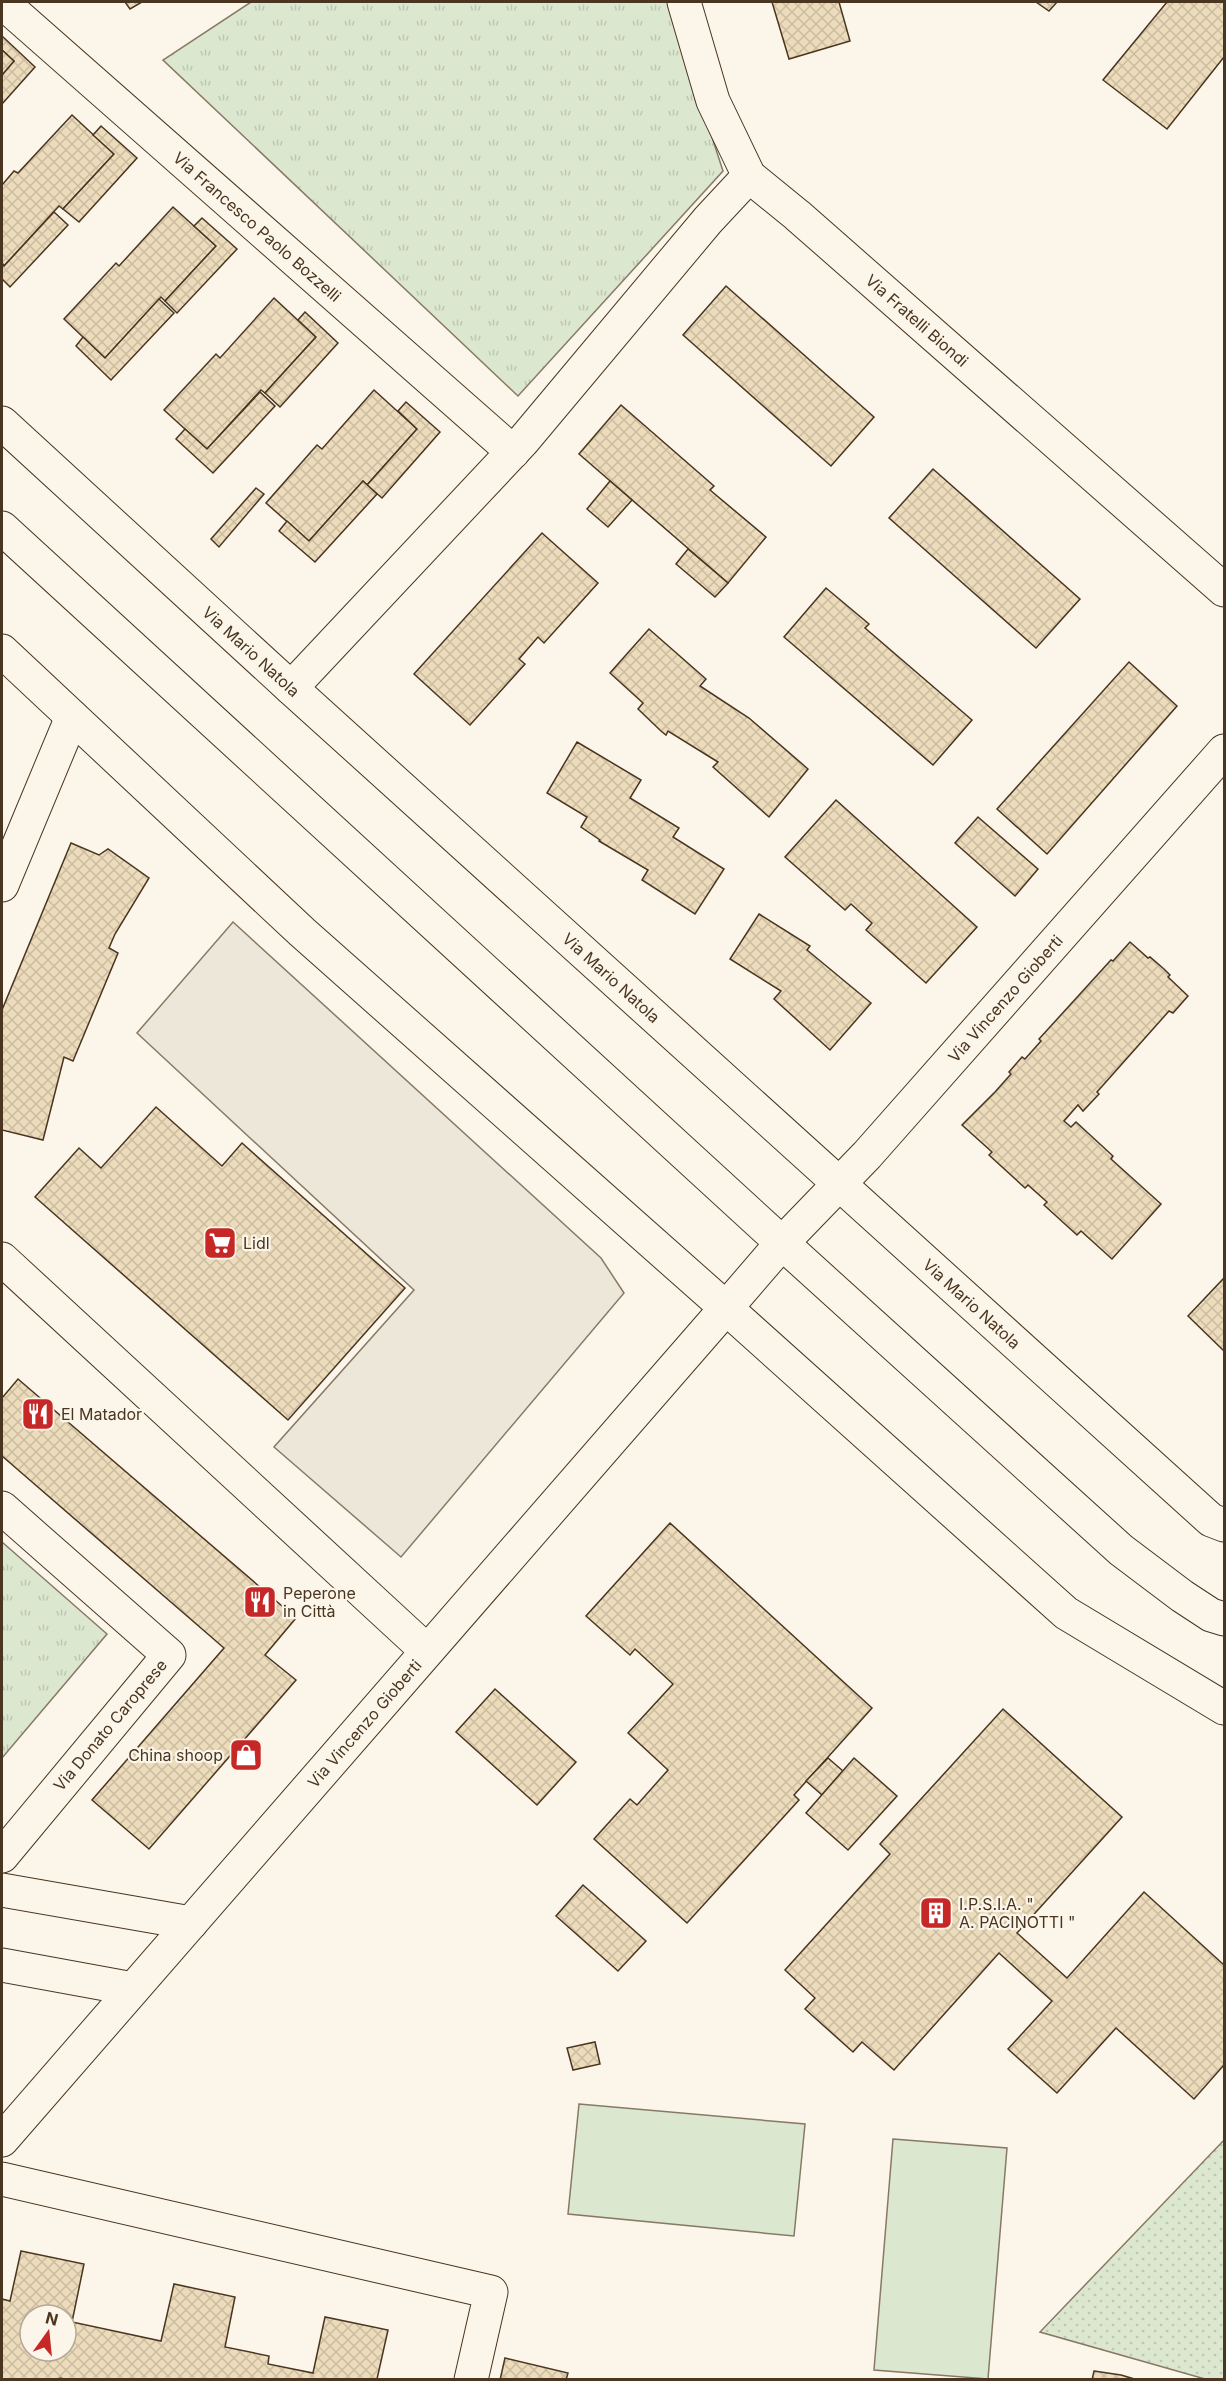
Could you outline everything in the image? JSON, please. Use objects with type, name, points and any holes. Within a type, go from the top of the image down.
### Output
[{"type":"street","name":"Via Francesco Paolo Bozzelli","points":[[2,2],[513,452]]},
{"type":"street","name":"Via Fratelli Biondi","points":[[684,2],[712,101],[750,176],[1224,590]]},
{"type":"street","points":[[291,688],[513,452],[708,220],[750,176]]},
{"type":"street","name":"Via Mario Natola","points":[[2,423],[291,688],[1211,1520],[1224,1525]]},
{"type":"street","points":[[2,528],[782,1243],[1121,1550],[1182,1596],[1211,1615],[1224,1619]]},
{"type":"street","points":[[2,651],[311,939],[1066,1613],[1224,1708]]},
{"type":"street","points":[[2,885],[72,717]]},
{"type":"street","name":"Via Vincenzo Gioberti","points":[[2,2140],[782,1243],[841,1184],[1224,751]]},
{"type":"street","points":[[2,1259],[428,1651]]},
{"type":"street","name":"Via Donato Caroprese","points":[[2,1508],[169,1655],[2,1856]]},
{"type":"street","points":[[2,1890],[191,1923]]},
{"type":"street","points":[[2,1965],[133,1989]]},
{"type":"street","points":[[2,2179],[491,2292],[471,2379]]},
{"type":"green space","points":[[251,2],[668,2],[723,171],[518,396],[163,60]]},
{"type":"green space","points":[[2,1542],[107,1634],[2,1758]]},
{"type":"green space","points":[[579,2104],[805,2124],[794,2236],[568,2214]]},
{"type":"green space","points":[[893,2139],[1007,2148],[988,2379],[874,2370]]},
{"type":"green space","points":[[1224,2140],[1224,2379],[1205,2379],[1040,2332]]},
{"type":"shaded area","points":[[233,922],[601,1258],[624,1293],[401,1557],[274,1447],[414,1290],[137,1033]]},
{"type":"building","points":[[125,2],[142,2],[130,9]]},
{"type":"building","points":[[772,2],[839,2],[850,41],[789,59]]},
{"type":"building","points":[[1036,2],[1057,2],[1049,11]]},
{"type":"building","points":[[1167,2],[1224,2],[1224,57],[1167,129],[1103,80]]},
{"type":"building","points":[[2,36],[35,67],[2,104],[2,75],[14,61],[2,50]]},
{"type":"building","points":[[2,50],[14,61],[2,75]]},
{"type":"building","points":[[72,115],[114,154],[63,209],[59,206],[4,266],[2,263],[2,185],[14,171],[18,173]]},
{"type":"building","points":[[101,126],[137,158],[79,222],[63,209],[114,154],[93,135]]},
{"type":"building","points":[[173,207],[216,246],[165,301],[161,297],[105,358],[64,319],[116,263],[119,266]]},
{"type":"building","points":[[54,212],[68,225],[10,287],[2,279],[2,263],[4,266]]},
{"type":"building","points":[[202,218],[237,249],[177,313],[165,301],[216,246],[194,226]]},
{"type":"building","points":[[726,286],[874,417],[831,466],[683,335]]},
{"type":"building","points":[[274,298],[316,337],[265,393],[261,390],[207,449],[164,410],[216,354],[220,358]]},
{"type":"building","points":[[159,299],[174,313],[111,380],[76,346],[83,337],[105,358]]},
{"type":"building","points":[[305,312],[338,343],[280,407],[265,393],[316,337],[298,320]]},
{"type":"building","points":[[374,390],[417,429],[367,485],[363,481],[309,541],[266,503],[317,445],[322,449]]},
{"type":"building","points":[[260,392],[275,406],[213,473],[176,439],[185,429],[207,449]]},
{"type":"building","points":[[406,402],[440,432],[382,498],[367,485],[417,429],[398,411]]},
{"type":"building","points":[[621,405],[714,486],[710,490],[766,537],[728,583],[579,454]]},
{"type":"building","points":[[933,469],[1080,599],[1036,648],[889,518]]},
{"type":"building","points":[[363,481],[377,494],[315,562],[279,531],[287,521],[309,541]]},
{"type":"building","points":[[610,481],[632,500],[608,527],[587,509]]},
{"type":"building","points":[[256,488],[264,494],[219,547],[211,539]]},
{"type":"building","points":[[542,533],[598,583],[544,643],[538,637],[519,659],[525,664],[470,725],[414,674]]},
{"type":"building","points":[[688,549],[728,583],[715,597],[676,564]]},
{"type":"building","points":[[826,588],[869,624],[865,628],[972,720],[933,765],[784,637]]},
{"type":"building","points":[[649,629],[706,679],[700,686],[749,718],[808,769],[769,817],[713,767],[718,762],[668,731],[666,735],[661,731],[638,709],[643,703],[610,673]]},
{"type":"building","points":[[1129,662],[1177,706],[1047,854],[997,809]]},
{"type":"building","points":[[577,742],[641,780],[630,798],[679,828],[673,837],[724,869],[695,914],[642,880],[648,870],[599,841],[581,827],[587,817],[547,793]]},
{"type":"building","points":[[836,800],[977,927],[926,983],[866,930],[872,923],[851,904],[845,910],[785,857]]},
{"type":"building","points":[[978,817],[1038,869],[1015,896],[955,843]]},
{"type":"building","points":[[71,843],[99,855],[108,849],[149,878],[109,948],[118,953],[73,1061],[64,1057],[43,1140],[2,1130],[2,1010]]},
{"type":"building","points":[[759,914],[810,946],[807,950],[871,1003],[830,1050],[774,999],[781,991],[730,959]]},
{"type":"building","points":[[1130,942],[1164,969],[1170,975],[1168,977],[1188,996],[1173,1013],[1169,1011],[1083,1111],[1078,1105],[1064,1121],[1071,1127],[1076,1122],[1113,1156],[1111,1159],[1161,1204],[1112,1259],[1081,1231],[1077,1235],[1044,1205],[1047,1202],[1028,1185],[1025,1188],[989,1155],[992,1152],[962,1125],[995,1092],[1022,1057],[1025,1059],[1041,1041],[1039,1039]]},
{"type":"building","name":"Lidl","points":[[156,1107],[222,1166],[242,1143],[405,1288],[288,1420],[35,1197],[79,1148],[101,1168]]},
{"type":"building","points":[[1224,1278],[1224,1351],[1188,1316]]},
{"type":"building","points":[[18,1379],[296,1618],[265,1655],[296,1680],[149,1849],[92,1800],[224,1648],[2,1456],[2,1398]]},
{"type":"building","points":[[670,1523],[872,1708],[794,1795],[799,1800],[687,1923],[594,1839],[630,1799],[637,1805],[668,1770],[628,1733],[673,1684],[635,1649],[630,1655],[586,1616]]},
{"type":"building","points":[[495,1689],[576,1762],[537,1805],[456,1732]]},
{"type":"building","name":"I.P.S.I.A. \" A. PACINOTTI \"","points":[[1003,1709],[1122,1817],[1017,1933],[1067,1978],[1144,1892],[1224,1965],[1224,2065],[1194,2099],[1116,2028],[1057,2093],[1008,2049],[1052,2001],[999,1953],[894,2070],[862,2042],[853,2052],[805,2009],[815,1998],[785,1970],[890,1854],[880,1844]]},
{"type":"building","points":[[828,1758],[843,1771],[822,1795],[806,1781]]},
{"type":"building","points":[[854,1758],[897,1796],[848,1850],[806,1813]]},
{"type":"building","points":[[583,1885],[646,1941],[618,1971],[556,1916]]},
{"type":"building","points":[[595,2042],[600,2064],[573,2070],[567,2048]]},
{"type":"building","points":[[21,2251],[84,2264],[76,2303],[18,2303],[18,2363],[78,2363],[78,2323],[161,2341],[174,2284],[235,2297],[225,2347],[269,2356],[268,2364],[313,2373],[325,2317],[388,2330],[377,2379],[380,2380],[69,2380],[60,2378],[59,2380],[2,2380],[2,2299],[10,2301]]},
{"type":"building","points":[[505,2358],[568,2373],[566,2380],[500,2380]]},
{"type":"building","points":[[1094,2371],[1121,2375],[1138,2380],[1092,2380]]},
{"type":"place","name":"Lidl","points":[[220,1243]]},
{"type":"place","name":"El Matador","points":[[38,1414]]},
{"type":"place","name":"Peperone in Città","points":[[260,1602]]},
{"type":"place","name":"China shoop","points":[[246,1755]]},
{"type":"place","name":"I.P.S.I.A. \" A. PACINOTTI \"","points":[[936,1913]]}]
